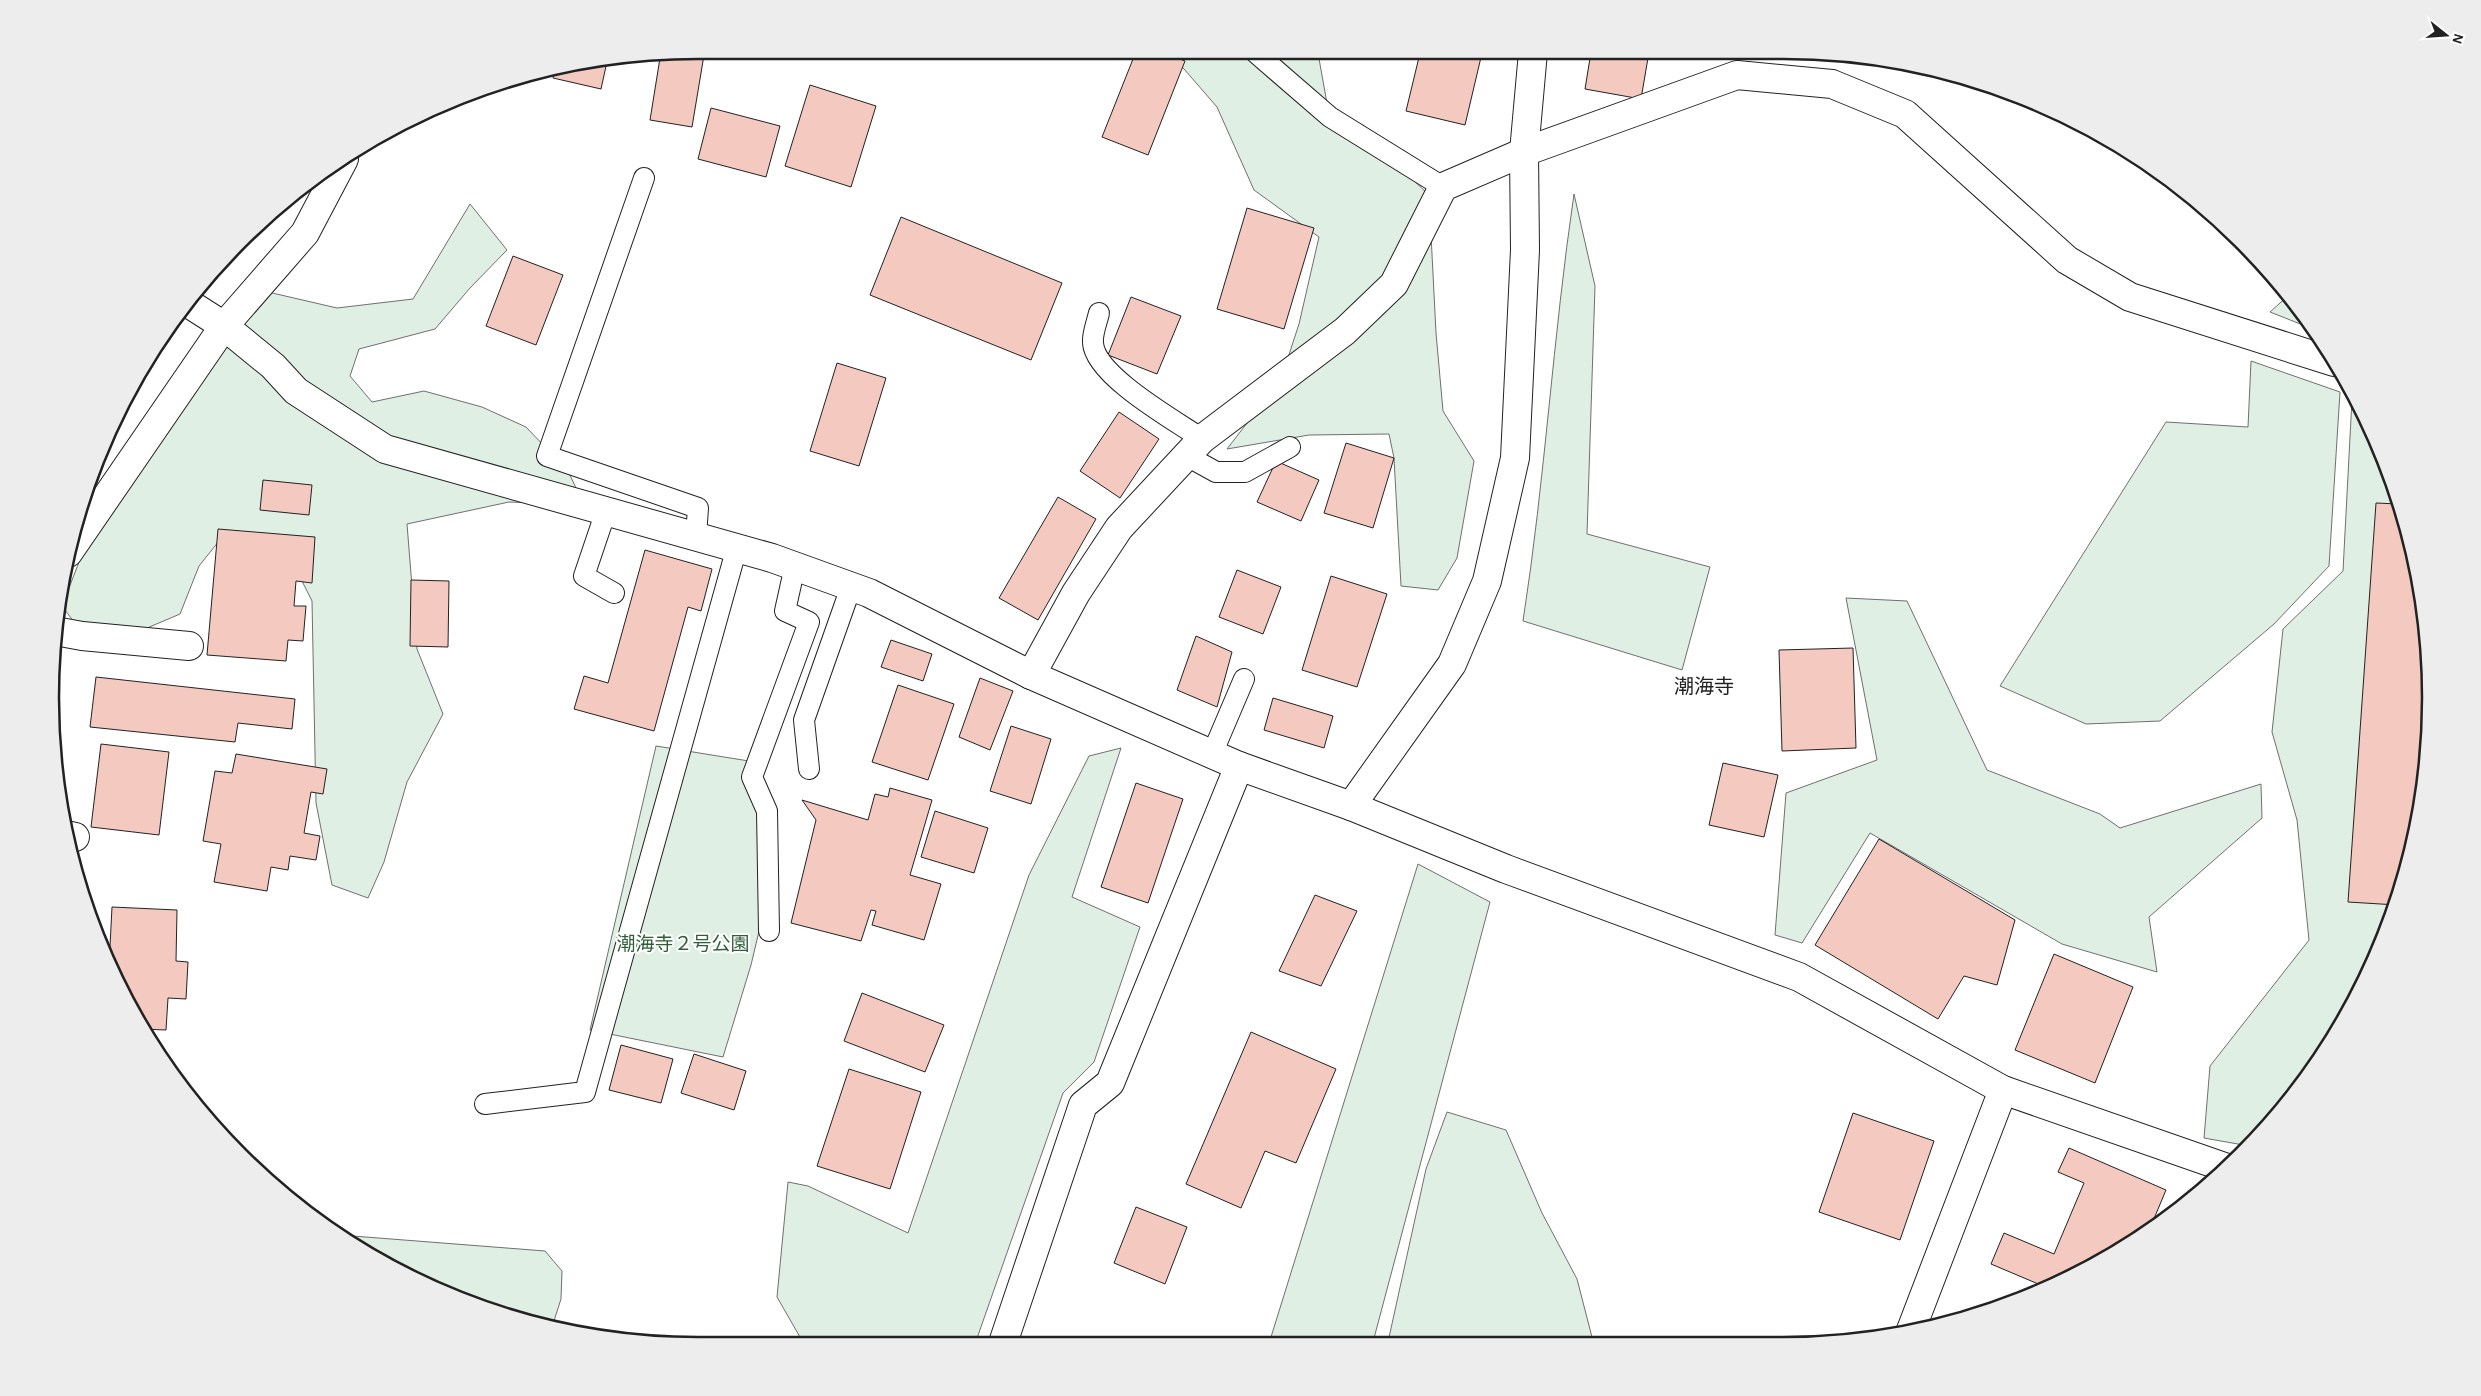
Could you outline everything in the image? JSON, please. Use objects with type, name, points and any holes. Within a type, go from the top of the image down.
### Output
[{"type":"street","points":[[1351,806],[1452,664],[1487,581],[1515,458],[1525,250],[1524,152],[1531,59]]},
{"type":"street","points":[[1031,675],[1076,592],[1119,528],[1195,447],[1345,331],[1394,284],[1443,187],[1524,152],[1737,76],[1832,84],[1905,114],[2067,260],[2130,297],[2325,359]]},
{"type":"street","points":[[81,535],[224,326],[305,233],[339,169]]},
{"type":"street","points":[[193,306],[224,326],[273,366],[296,391],[385,449],[737,547],[869,593],[1031,675],[1239,766],[1351,806],[1506,869],[1799,978],[2003,1090],[2219,1165]]},
{"type":"street","points":[[62,632],[82,636],[190,646]]},
{"type":"street","points":[[1005,1337],[1083,1105],[1110,1083],[1239,766]]},
{"type":"street","points":[[1913,1324],[2003,1090]]},
{"type":"lane","points":[[1263,59],[1330,118],[1443,187]]},
{"type":"lane","points":[[644,178],[547,456],[698,508],[696,536]]},
{"type":"lane","points":[[1099,313],[1093,344],[1100,363],[1195,447],[1216,472],[1245,472],[1290,447]]},
{"type":"lane","points":[[606,511],[584,576],[614,592]]},
{"type":"lane","points":[[485,1104],[585,1092],[737,547]]},
{"type":"lane","points":[[769,931],[767,811],[752,778],[809,622],[786,611],[795,566]]},
{"type":"lane","points":[[810,769],[804,720],[851,587]]},
{"type":"lane","points":[[1212,754],[1244,679]]},
{"type":"green space","points":[[1175,59],[1319,59],[1328,109],[1373,142],[1429,195],[1436,333],[1443,411],[1474,461],[1457,558],[1438,590],[1401,586],[1394,458],[1389,434],[1309,435],[1227,449],[1281,379],[1299,324],[1319,237],[1254,190],[1217,107]]},
{"type":"green space","points":[[1574,194],[1595,286],[1587,534],[1710,567],[1682,670],[1523,621],[1531,568],[1560,301]]},
{"type":"green space","points":[[470,204],[507,250],[470,288],[435,329],[359,349],[350,376],[372,402],[424,391],[482,407],[526,427],[568,471],[584,505],[509,502],[407,524],[417,649],[443,714],[407,782],[384,862],[368,898],[332,885],[316,803],[312,601],[291,559],[219,541],[199,566],[180,614],[140,631],[77,626],[65,610],[68,590],[86,544],[215,358],[268,292],[337,308],[413,299]]},
{"type":"green space","points":[[2283,300],[2301,324],[2270,312]]},
{"type":"green space","points":[[2251,361],[2340,392],[2329,566],[2274,624],[2160,721],[2086,724],[2000,686],[2166,422],[2248,427]]},
{"type":"green space","points":[[2352,406],[2374,453],[2388,493],[2410,573],[2417,615],[2421,656],[2421,740],[2410,823],[2388,903],[2374,943],[2337,1018],[2315,1053],[2264,1119],[2240,1144],[2204,1138],[2210,1066],[2309,940],[2297,820],[2272,732],[2283,629],[2343,571]]},
{"type":"green space","points":[[1846,598],[1907,601],[1987,770],[2100,814],[2120,828],[2261,784],[2262,818],[2149,917],[2157,972],[2062,944],[1870,833],[1802,943],[1775,935],[1786,793],[1877,760]]},
{"type":"green space","name":"潮海寺２号公園","points":[[656,746],[755,762],[765,906],[751,965],[723,1057],[590,1030]]},
{"type":"green space","points":[[1121,748],[1072,897],[1140,927],[1094,1062],[1063,1093],[977,1337],[800,1337],[777,1297],[788,1182],[808,1186],[908,1233],[1029,875],[1089,756]]},
{"type":"green space","points":[[1418,864],[1490,902],[1374,1337],[1271,1337]]},
{"type":"green space","points":[[1447,1112],[1506,1130],[1542,1213],[1577,1279],[1592,1337],[1389,1337],[1426,1169]]},
{"type":"green space","points":[[353,1236],[545,1251],[562,1271],[561,1299],[554,1320],[493,1303],[453,1289],[415,1271],[378,1252]]},
{"type":"building","points":[[703,59],[692,127],[650,120],[660,60]]},
{"type":"building","points":[[1133,59],[1180,59],[1185,61],[1148,155],[1102,137]]},
{"type":"building","points":[[1419,59],[1481,59],[1465,125],[1406,111]]},
{"type":"building","points":[[1590,59],[1648,59],[1641,99],[1585,89]]},
{"type":"building","points":[[606,65],[601,89],[553,78],[553,76],[573,71]]},
{"type":"building","points":[[810,85],[876,106],[851,187],[785,166]]},
{"type":"building","points":[[711,108],[780,126],[766,177],[698,159]]},
{"type":"building","points":[[1247,208],[1314,228],[1284,329],[1217,309]]},
{"type":"building","points":[[901,217],[1062,283],[1031,360],[870,295]]},
{"type":"building","points":[[513,256],[563,275],[536,345],[486,326]]},
{"type":"building","points":[[1131,297],[1181,316],[1157,374],[1108,355]]},
{"type":"building","points":[[837,363],[886,378],[859,466],[810,451]]},
{"type":"building","points":[[1119,412],[1159,439],[1120,498],[1080,471]]},
{"type":"building","points":[[1346,443],[1394,458],[1373,528],[1324,513]]},
{"type":"building","points":[[1276,461],[1319,480],[1301,521],[1257,502]]},
{"type":"building","points":[[263,480],[312,485],[309,515],[260,510]]},
{"type":"building","points":[[1058,497],[1096,519],[1038,620],[999,598]]},
{"type":"building","points":[[2376,503],[2391,504],[2410,573],[2421,656],[2421,740],[2417,781],[2410,823],[2388,904],[2348,902]]},
{"type":"building","points":[[218,529],[315,537],[312,583],[296,581],[294,606],[306,606],[303,641],[288,640],[286,661],[207,655]]},
{"type":"building","points":[[645,550],[712,569],[701,611],[688,607],[654,731],[574,709],[584,676],[608,683]]},
{"type":"building","points":[[1237,570],[1281,587],[1263,634],[1219,617]]},
{"type":"building","points":[[1331,576],[1387,594],[1357,687],[1302,670]]},
{"type":"building","points":[[411,580],[449,581],[448,647],[410,646]]},
{"type":"building","points":[[1196,636],[1232,652],[1217,707],[1177,690]]},
{"type":"building","points":[[891,640],[932,654],[923,681],[881,667]]},
{"type":"building","points":[[1853,648],[1856,748],[1782,751],[1779,650]]},
{"type":"building","points":[[96,677],[295,699],[292,729],[238,723],[235,742],[90,727]]},
{"type":"building","points":[[980,678],[1013,691],[990,750],[959,737]]},
{"type":"building","points":[[898,685],[954,704],[928,780],[872,762]]},
{"type":"building","points":[[1273,698],[1333,716],[1324,748],[1264,730]]},
{"type":"building","points":[[1011,726],[1051,739],[1031,804],[990,791]]},
{"type":"building","points":[[101,744],[169,752],[159,835],[91,827]]},
{"type":"building","points":[[236,754],[327,769],[323,794],[311,792],[304,833],[320,836],[316,860],[290,856],[288,870],[271,867],[267,891],[214,882],[221,844],[203,841],[215,771],[232,773]]},
{"type":"building","points":[[1723,763],[1778,775],[1764,837],[1709,825]]},
{"type":"building","points":[[1136,783],[1183,799],[1148,903],[1101,887]]},
{"type":"building","points":[[890,788],[932,800],[910,875],[941,884],[924,940],[872,925],[876,911],[871,910],[861,941],[791,923],[816,820],[802,800],[868,820],[875,794],[888,797]]},
{"type":"building","points":[[935,811],[988,828],[974,873],[921,857]]},
{"type":"building","points":[[1879,839],[2015,920],[1997,985],[1964,976],[1938,1019],[1815,945]]},
{"type":"building","points":[[1315,895],[1357,911],[1321,986],[1279,971]]},
{"type":"building","points":[[112,907],[177,910],[176,961],[188,962],[186,999],[168,998],[166,1030],[151,1029],[110,949]]},
{"type":"building","points":[[2054,954],[2133,987],[2095,1083],[2015,1050]]},
{"type":"building","points":[[862,993],[944,1025],[925,1072],[844,1041]]},
{"type":"building","points":[[1251,1032],[1336,1069],[1296,1163],[1265,1151],[1241,1208],[1186,1184]]},
{"type":"building","points":[[621,1045],[673,1059],[661,1103],[609,1090]]},
{"type":"building","points":[[694,1054],[746,1071],[734,1110],[681,1093]]},
{"type":"building","points":[[849,1069],[921,1092],[890,1189],[817,1166]]},
{"type":"building","points":[[1853,1113],[1934,1141],[1900,1240],[1819,1212]]},
{"type":"building","points":[[2069,1148],[2166,1190],[2154,1218],[2103,1252],[2038,1284],[1991,1264],[2004,1233],[2054,1254],[2084,1183],[2058,1172]]},
{"type":"building","points":[[1136,1207],[1187,1227],[1165,1284],[1114,1263]]},
{"type":"district","name":"潮海寺","points":[[1704,686]]}]
